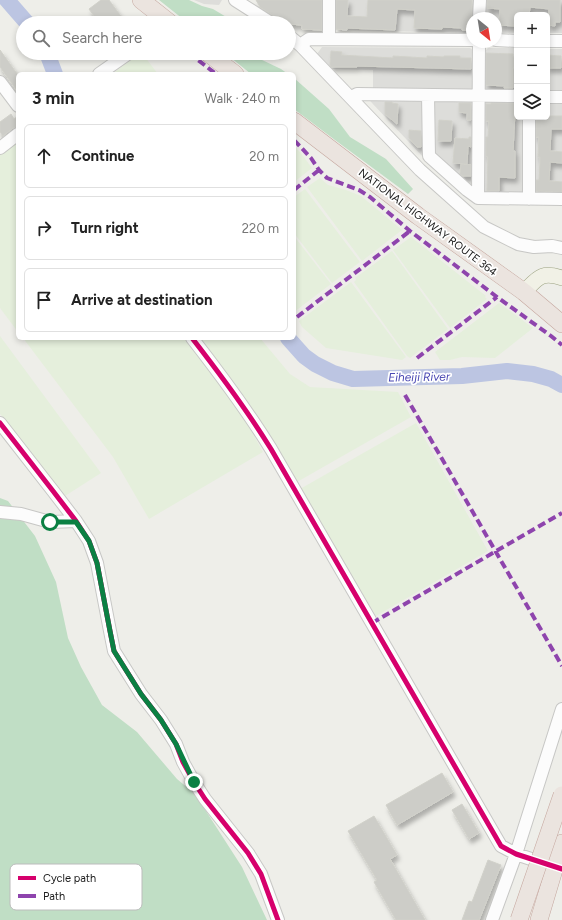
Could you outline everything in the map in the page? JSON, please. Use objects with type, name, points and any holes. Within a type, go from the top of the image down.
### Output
[{"type":"highway","points":[[141,0],[160,16]]},
{"type":"highway","points":[[217,60],[232,72]]},
{"type":"highway","name":"NATIONAL HIGHWAY ROUTE 364","points":[[296,123],[418,216],[524,292],[562,324]]},
{"type":"highway","points":[[519,920],[562,795]]},
{"type":"highway","points":[[539,920],[558,868],[562,843]]},
{"type":"main road","points":[[524,292],[533,283],[547,274],[562,278]]},
{"type":"street","points":[[235,0],[253,5],[264,16]]},
{"type":"street","points":[[329,0],[330,39]]},
{"type":"street","points":[[479,12],[480,0]]},
{"type":"street","points":[[300,45],[309,39],[466,40]]},
{"type":"street","points":[[502,40],[514,41]]},
{"type":"street","points":[[550,41],[562,41]]},
{"type":"street","points":[[296,42],[420,170],[484,227],[518,244],[534,247],[552,246],[562,248]]},
{"type":"street","points":[[478,198],[479,48]]},
{"type":"street","points":[[102,72],[119,60]]},
{"type":"street","points":[[0,82],[16,103]]},
{"type":"street","points":[[351,97],[357,94],[514,96]]},
{"type":"street","points":[[428,95],[428,156],[467,190],[478,198],[562,199]]},
{"type":"street","points":[[550,97],[562,97]]},
{"type":"street","points":[[529,120],[529,198]]},
{"type":"street","points":[[0,148],[16,136]]},
{"type":"street","points":[[194,340],[239,400],[271,449],[501,846],[516,854],[558,868]]},
{"type":"street","points":[[0,423],[89,541],[97,563],[114,651],[141,694],[161,720],[176,744],[194,782],[205,799],[248,853],[261,874],[278,920]]},
{"type":"street","points":[[0,512],[21,514],[50,522],[76,522]]},
{"type":"street","points":[[492,920],[516,854],[562,709]]},
{"type":"shaded area","points":[[194,0],[222,0],[219,5],[204,4]]},
{"type":"shaded area","points":[[332,0],[476,0],[476,12],[466,12],[466,33],[336,30],[332,28]]},
{"type":"shaded area","points":[[483,0],[562,0],[562,33],[550,33],[550,12],[514,12],[514,33],[502,33],[502,12],[483,12]]},
{"type":"shaded area","points":[[322,47],[470,48],[475,52],[475,87],[471,91],[373,89],[373,70],[331,69],[317,54]]},
{"type":"shaded area","points":[[488,48],[514,48],[514,91],[486,90],[483,85],[483,53]]},
{"type":"shaded area","points":[[550,49],[562,49],[562,91],[550,91]]},
{"type":"shaded area","points":[[367,97],[421,99],[424,102],[424,158],[372,103]]},
{"type":"shaded area","points":[[436,98],[472,98],[475,103],[474,187],[471,188],[431,153],[432,102]]},
{"type":"shaded area","points":[[487,99],[514,99],[514,120],[526,120],[524,191],[521,195],[485,195],[482,191],[482,103]]},
{"type":"shaded area","points":[[550,99],[562,100],[562,196],[535,196],[533,120],[550,120]]},
{"type":"green space","points":[[159,0],[189,0],[213,9],[225,16],[179,16]]},
{"type":"green space","points":[[131,60],[147,60],[156,72],[115,72]]},
{"type":"green space","points":[[234,60],[262,60],[285,72],[249,72]]},
{"type":"green space","points":[[296,80],[329,109],[350,137],[386,159],[413,189],[408,194],[296,111]]},
{"type":"green space","points":[[16,143],[16,329],[0,308],[0,155]]},
{"type":"green space","points":[[296,148],[300,152],[312,168],[296,180]]},
{"type":"green space","points":[[320,178],[328,185],[361,196],[402,230],[362,261],[307,187]]},
{"type":"green space","points":[[305,189],[360,262],[332,283],[296,236],[296,196]]},
{"type":"green space","points":[[411,237],[486,296],[485,297],[487,299],[450,328],[393,250]]},
{"type":"green space","points":[[296,239],[331,284],[296,310]]},
{"type":"green space","points":[[392,251],[448,329],[410,358],[407,356],[354,282],[356,280],[355,278]]},
{"type":"green space","points":[[351,282],[406,357],[402,360],[326,348],[302,327],[299,321]]},
{"type":"green space","points":[[499,303],[533,328],[495,358],[462,357],[450,360],[440,360],[435,352]]},
{"type":"green space","points":[[0,336],[101,473],[65,496],[0,414]]},
{"type":"green space","points":[[25,340],[186,340],[243,416],[263,452],[149,519],[113,457]]},
{"type":"green space","points":[[198,340],[262,340],[290,374],[310,387],[398,392],[411,417],[297,482],[259,421]]},
{"type":"green space","points":[[416,423],[488,551],[376,616],[300,489]]},
{"type":"green space","points":[[0,498],[8,501],[35,536],[56,582],[68,638],[81,667],[102,705],[137,732],[177,779],[195,794],[242,867],[267,920],[0,920]]},
{"type":"building","points":[[101,0],[109,0],[121,16],[94,16],[89,9]]},
{"type":"building","points":[[256,0],[322,0],[322,30],[302,29],[302,25],[296,25],[296,16],[274,16],[260,7]]},
{"type":"building","points":[[336,0],[348,0],[347,16],[367,17],[368,0],[472,0],[472,12],[466,12],[466,30],[462,30],[462,28],[442,27],[442,29],[414,28],[415,10],[397,9],[395,30],[336,29]]},
{"type":"building","points":[[487,0],[560,0],[560,22],[555,22],[555,26],[550,25],[549,9],[530,7],[529,12],[514,12],[514,26],[502,25],[502,12],[500,12],[500,9],[487,8]]},
{"type":"building","points":[[0,50],[16,72],[16,89],[0,67]]},
{"type":"building","points":[[331,51],[342,52],[341,55],[393,58],[393,56],[427,58],[427,56],[460,56],[460,58],[471,58],[471,69],[357,66],[331,67]]},
{"type":"building","points":[[486,53],[513,54],[513,88],[486,85]]},
{"type":"building","points":[[550,55],[561,56],[561,68],[550,68]]},
{"type":"building","points":[[385,102],[398,104],[397,124],[385,114]]},
{"type":"building","points":[[459,103],[471,103],[471,120],[467,120],[467,113],[459,112]]},
{"type":"building","points":[[514,103],[513,151],[515,151],[515,178],[499,177],[499,191],[487,191],[488,157],[486,156],[486,137],[488,137],[489,121],[486,121],[486,104]]},
{"type":"building","points":[[11,114],[14,119],[16,118],[16,127],[3,136],[0,132],[0,122]]},
{"type":"building","points":[[550,116],[562,116],[562,129],[551,129],[550,151],[562,152],[562,163],[550,162],[549,181],[562,182],[562,192],[536,191],[536,180],[539,180],[540,157],[538,157],[539,137],[536,137],[536,120],[550,120]]},
{"type":"building","points":[[439,120],[452,121],[451,141],[438,141]]},
{"type":"building","points":[[409,130],[421,131],[421,147],[417,147],[409,138]]},
{"type":"building","points":[[469,137],[471,137],[471,147],[468,146],[467,164],[453,163],[455,138],[469,139]]},
{"type":"building","points":[[461,164],[471,165],[471,176],[463,176],[460,174]]},
{"type":"building","points":[[442,773],[453,792],[397,825],[386,805]]},
{"type":"building","points":[[462,804],[479,833],[469,839],[452,810]]},
{"type":"building","points":[[374,816],[397,855],[390,859],[425,920],[396,920],[374,882],[377,880],[348,831]]},
{"type":"building","points":[[488,860],[501,865],[479,920],[462,920],[469,901],[472,902]]},
{"type":"waterway","name":"Eiheiji River","points":[[7,0],[21,16]]},
{"type":"waterway","name":"Eiheiji River","points":[[50,60],[54,72]]},
{"type":"waterway","name":"Eiheiji River","points":[[290,340],[304,356],[315,364],[333,373],[353,379],[462,376],[507,371],[533,374],[551,379],[562,385]]},
{"type":"marked path","points":[[198,60],[213,72]]},
{"type":"marked path","points":[[296,142],[327,178],[359,190],[370,197],[410,231],[562,345]]},
{"type":"marked path","points":[[296,188],[319,170]]},
{"type":"marked path","points":[[297,317],[410,231]]},
{"type":"marked path","points":[[417,358],[497,297]]},
{"type":"marked path","points":[[405,395],[562,666]]},
{"type":"marked path","points":[[372,623],[562,513]]},
{"type":"cycle path","points":[[194,340],[233,392],[271,449],[501,846],[516,854],[562,869]]},
{"type":"cycle path","points":[[0,423],[76,521],[89,541],[97,563],[114,651],[141,694],[161,720],[176,744],[183,762],[205,799],[248,853],[261,874],[278,920]]},
{"type":"route","points":[[50,522],[76,522],[89,541],[97,563],[114,651],[124,669],[161,720],[176,744],[194,782]]}]
